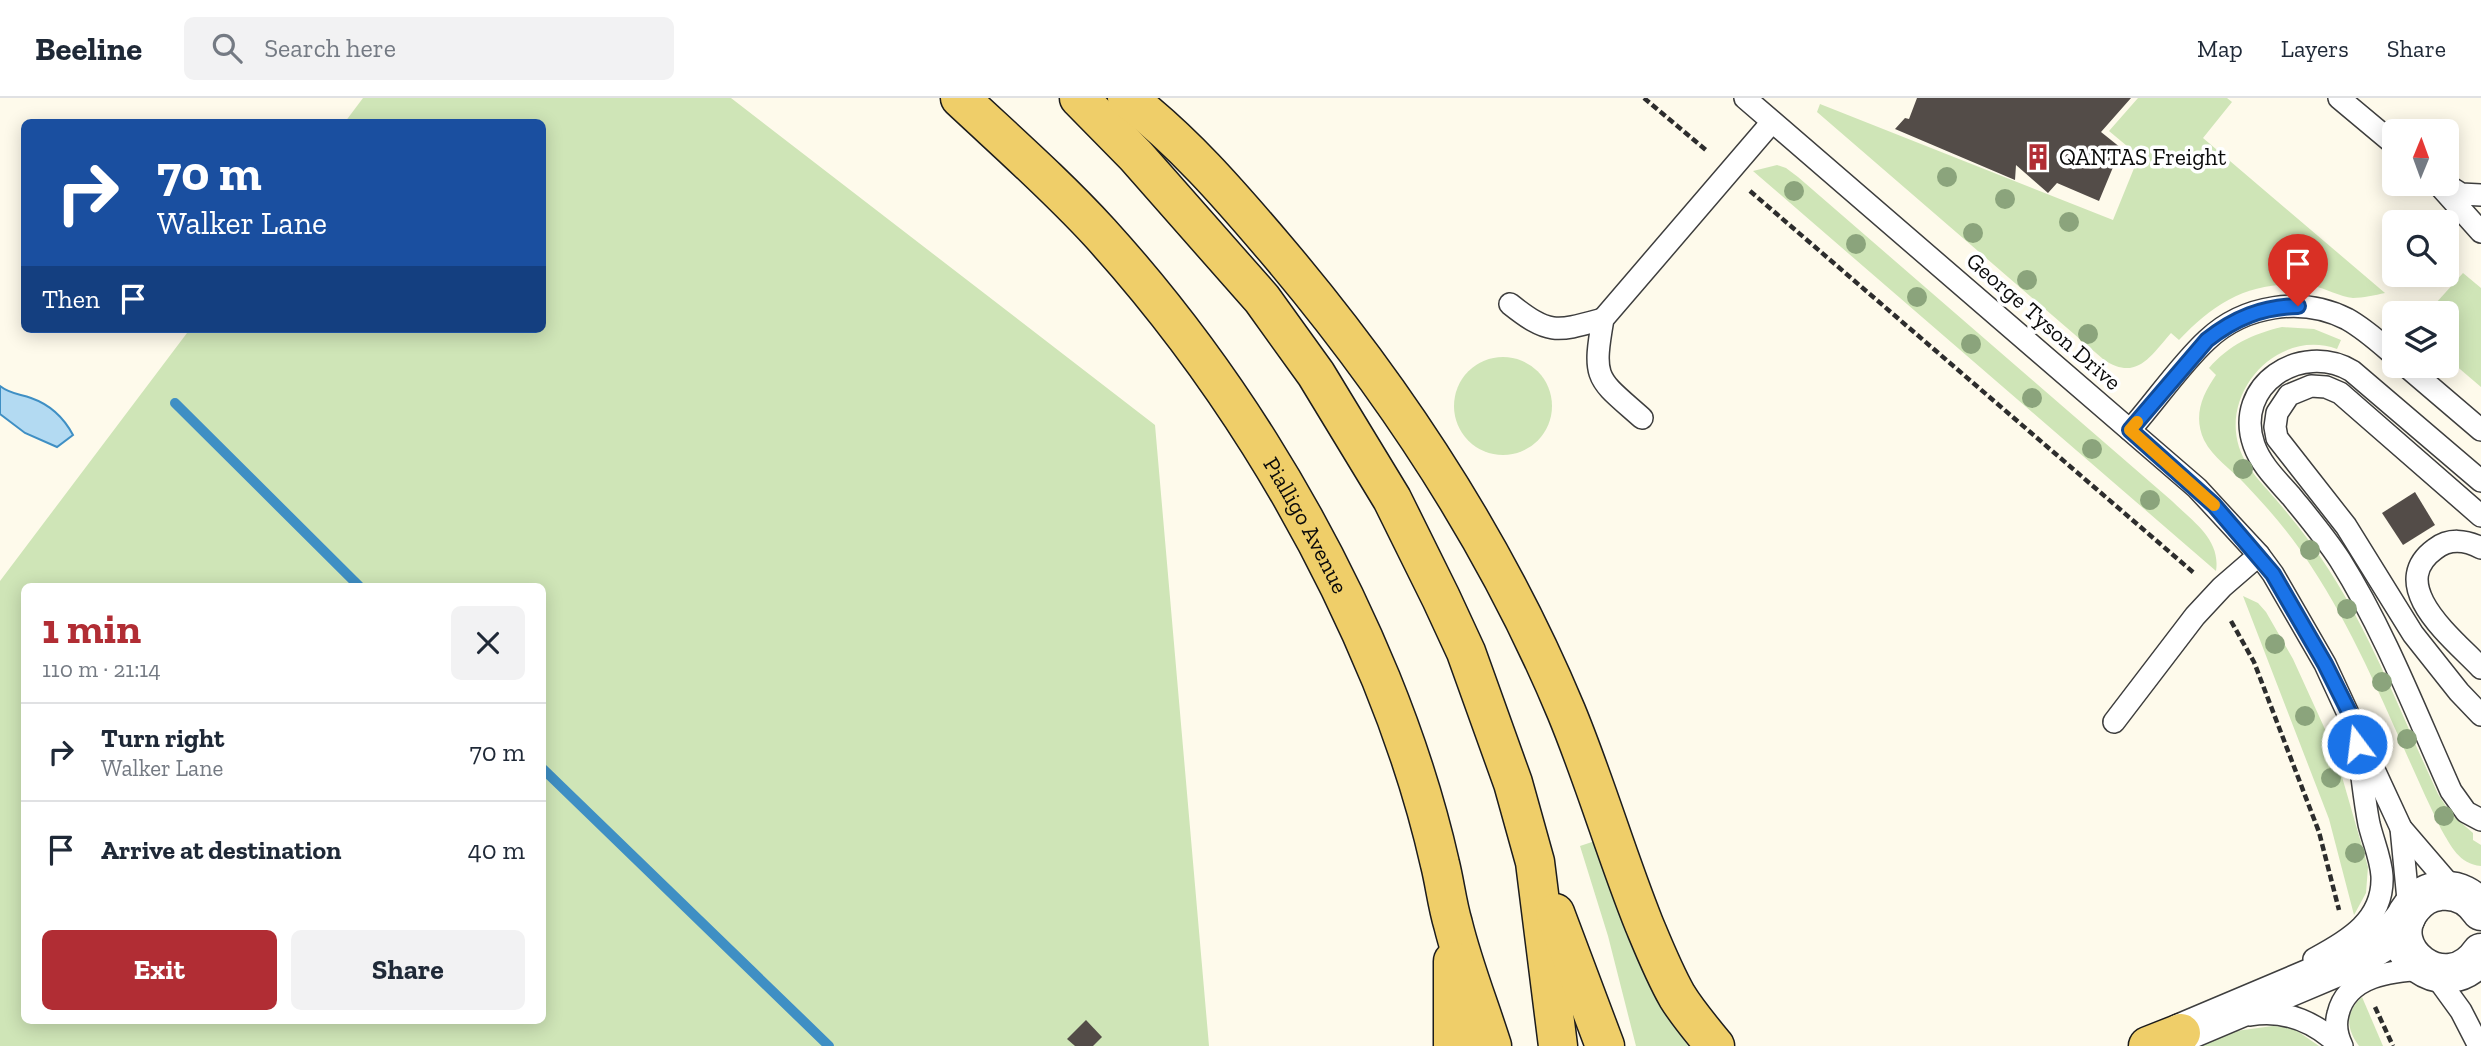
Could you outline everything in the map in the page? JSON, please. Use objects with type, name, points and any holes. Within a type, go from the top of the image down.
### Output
[{"type":"main road","name":"Pialligo Avenue","points":[[960,98],[1071,203],[1147,286],[1242,416],[1295,502],[1381,679],[1413,769],[1440,862],[1453,924],[1492,1046]]},
{"type":"main road","points":[[1079,98],[1136,156],[1262,299],[1316,374],[1398,511],[1466,652],[1513,783],[1535,862],[1605,1046]]},
{"type":"main road","points":[[1127,98],[1169,132],[1212,174],[1296,272],[1398,407],[1449,482],[1518,604],[1552,676],[1582,749],[1634,899],[1654,948],[1678,996],[1715,1046]]},
{"type":"main road","points":[[1535,862],[1558,1046]]},
{"type":"main road","points":[[1453,924],[1453,1046]]},
{"type":"street","points":[[2178,1037],[2356,959],[2388,939],[2421,898],[2429,893],[2438,891],[2470,897]]},
{"type":"street","points":[[2407,914],[2404,927],[2405,946],[2416,962],[2428,970],[2448,974],[2464,970],[2481,953]]},
{"type":"lane","name":"George Tyson Drive","points":[[1745,98],[2197,488],[2259,555],[2305,625],[2354,722],[2401,828]]},
{"type":"lane","points":[[2339,98],[2382,134]]},
{"type":"lane","points":[[1642,418],[1606,386],[1600,377],[1597,355],[1603,319],[1772,122]]},
{"type":"lane","points":[[2459,192],[2481,195]]},
{"type":"lane","points":[[2449,196],[2481,232]]},
{"type":"lane","points":[[1510,304],[1547,328],[1568,329],[1603,319]]},
{"type":"lane","points":[[2130,430],[2207,340],[2235,321],[2260,311],[2298,306],[2338,315],[2359,326],[2382,345]]},
{"type":"lane","points":[[2481,481],[2352,371],[2329,361],[2303,361],[2283,370],[2262,389],[2254,406],[2251,434],[2259,458],[2313,522],[2339,560],[2383,640],[2451,791],[2466,812],[2481,820]]},
{"type":"lane","points":[[2420,378],[2481,430]]},
{"type":"lane","points":[[2481,516],[2340,393],[2326,387],[2311,386],[2295,390],[2279,407],[2275,427],[2281,444],[2346,526],[2413,634],[2481,715]]},
{"type":"lane","points":[[2481,548],[2472,543],[2456,541],[2437,547],[2421,564],[2417,586],[2428,611],[2481,668]]},
{"type":"lane","points":[[2114,722],[2216,593],[2259,555]]},
{"type":"lane","points":[[2178,1037],[2348,940],[2365,926],[2375,909],[2382,876],[2369,823],[2354,722]]},
{"type":"lane","points":[[2401,828],[2470,897]]},
{"type":"lane","points":[[2401,828],[2407,914]]},
{"type":"lane","points":[[2341,1046],[2336,1023],[2339,1008],[2351,990],[2364,981],[2388,972],[2428,970],[2461,1011],[2479,1046]]},
{"type":"lane","points":[[2178,1037],[2256,1014],[2285,1014],[2309,1022],[2341,1046]]},
{"type":"path","points":[[1644,98],[2216,593],[2254,662],[2303,789],[2319,832],[2348,940]]},
{"type":"path","points":[[2364,981],[2393,1046]]},
{"type":"green space","points":[[363,98],[731,98],[1155,425],[1209,1046],[0,1046],[0,581],[187,333],[546,333],[546,119],[347,119]]},
{"type":"green space","points":[[2138,98],[2227,98],[2232,102],[2203,138],[2385,293],[2353,298],[2312,286],[2292,284],[2255,289],[2223,303],[2179,340],[2171,333],[2142,364],[2125,368],[2115,365],[2103,359],[1817,112],[1820,104],[2113,220],[2139,156],[2109,131]]},
{"type":"green space","points":[[1777,165],[1798,177],[2172,501],[2210,540],[2214,549],[2216,571],[1753,171]]},
{"type":"green space","points":[[2463,273],[2481,288],[2481,387],[2459,368],[2459,301],[2438,301],[2450,287],[2459,287],[2459,277]]},
{"type":"green space","points":[[2282,327],[2314,329],[2341,340],[2337,349],[2315,345],[2295,347],[2276,356],[2260,369],[2247,385],[2239,405],[2236,426],[2239,447],[2251,470],[2305,535],[2345,597],[2374,652],[2438,794],[2451,814],[2473,833],[2473,840],[2481,845],[2481,866],[2461,858],[2441,829],[2365,662],[2311,566],[2271,513],[2217,458],[2204,440],[2199,414],[2207,390],[2216,375],[2209,368],[2242,342]]},
{"type":"green space","points":[[1503,357],[1522,361],[1538,371],[1548,387],[1552,406],[1548,425],[1538,441],[1522,451],[1503,455],[1484,451],[1468,441],[1458,425],[1454,406],[1458,387],[1468,371],[1484,361]]},
{"type":"green space","points":[[2243,596],[2258,603],[2266,612],[2293,659],[2334,749],[2368,867],[2366,893],[2354,915],[2329,819]]},
{"type":"green space","points":[[1595,841],[1672,1023],[1688,1046],[1636,1046],[1608,936],[1580,846]]},
{"type":"green space","points":[[2362,997],[2383,1046],[2359,1046],[2352,1033],[2350,1015]]},
{"type":"green space","points":[[2273,1026],[2293,1028],[2319,1046],[2196,1046],[2221,1033]]},
{"type":"water","points":[[0,386],[51,408],[73,435],[57,447],[25,433],[0,414]]},
{"type":"building","name":"QANTAS Freight","points":[[1917,98],[2131,98],[2101,132],[2121,148],[2099,201],[2057,183],[2048,193],[2016,165],[2015,180],[1895,129],[1905,118],[1909,119]]},
{"type":"building","points":[[2415,492],[2435,525],[2403,545],[2382,513]]},
{"type":"building","points":[[1086,1020],[1102,1037],[1093,1046],[1075,1046],[1067,1039]]},
{"type":"waterway","points":[[175,403],[356,583]]},
{"type":"waterway","points":[[546,772],[829,1046]]},
{"type":"slow traffic","points":[[2137,422],[2130,430],[2214,505]]},
{"type":"place","name":"QANTAS Freight","points":[[2038,157]]},
{"type":"route","points":[[2298,306],[2260,311],[2221,329],[2207,340],[2130,430],[2214,505],[2273,574],[2305,625],[2354,722],[2357,744]]}]
